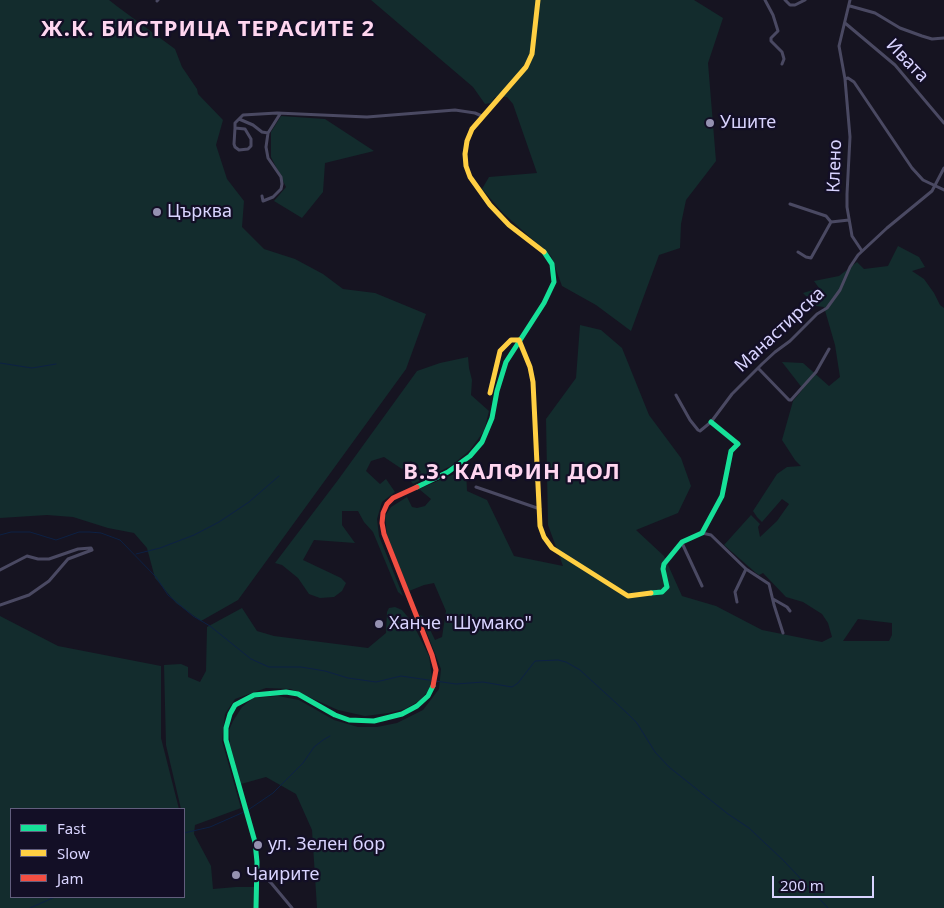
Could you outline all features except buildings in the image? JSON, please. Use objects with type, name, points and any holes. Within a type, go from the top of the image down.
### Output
[{"type":"street","points":[[256,908],[257,862],[255,842],[226,740],[226,728],[235,705],[254,695],[286,692],[298,694],[335,715],[349,720],[374,721],[402,714],[417,706],[428,696],[433,687],[436,670],[432,655],[384,534],[383,513],[387,504],[393,498],[448,472],[470,456],[482,442],[492,418],[504,367],[511,352],[550,292],[554,282],[552,264],[546,254],[500,217],[470,177],[466,166],[465,154],[467,141],[472,129],[526,67],[532,54],[538,0]]},
{"type":"street","points":[[765,0],[773,15],[778,31],[771,38],[771,42],[782,52],[784,60],[782,64]]},
{"type":"street","points":[[785,0],[790,5],[796,5],[805,0]]},
{"type":"street","name":"Клено","points":[[850,0],[839,46],[845,79],[850,137],[846,194],[852,236],[862,251]]},
{"type":"street","points":[[850,6],[875,13],[900,28],[922,36],[932,39],[944,38]]},
{"type":"street","name":"Ивата","points":[[845,23],[895,65],[944,123]]},
{"type":"street","points":[[845,79],[848,78],[854,82],[912,168],[923,180],[944,190]]},
{"type":"street","points":[[234,128],[245,129],[249,134],[251,146],[248,149],[239,150],[235,147],[234,128],[235,123],[243,115],[258,113],[367,117],[455,110],[482,116]]},
{"type":"street","points":[[262,196],[263,201],[274,197],[281,189],[281,177],[266,152],[268,133],[280,114]]},
{"type":"street","points":[[239,119],[253,125],[262,132],[268,133]]},
{"type":"street","name":"Манастирска","points":[[711,422],[732,394],[758,368],[827,308],[840,290],[850,268],[862,251],[926,196],[935,185],[944,168]]},
{"type":"street","points":[[790,204],[826,216],[831,222]]},
{"type":"street","points":[[831,222],[849,220]]},
{"type":"street","points":[[798,252],[808,258],[812,257],[831,222]]},
{"type":"street","points":[[490,393],[500,351],[512,340],[520,340]]},
{"type":"street","points":[[520,340],[530,367],[533,382],[540,526],[544,538],[552,548],[628,596],[662,592],[667,587],[663,569],[664,564],[682,542],[702,533],[711,535],[746,569],[769,584],[783,633]]},
{"type":"street","points":[[758,368],[791,400],[816,372],[829,349]]},
{"type":"street","points":[[676,395],[699,431],[711,422],[738,444],[731,451],[722,496],[702,533]]},
{"type":"street","points":[[476,487],[540,509]]},
{"type":"street","points":[[682,542],[702,586]]},
{"type":"street","points":[[0,570],[27,556],[49,559],[78,549],[91,548],[92,550],[68,559],[49,581],[30,595],[0,605]]},
{"type":"street","points":[[737,602],[735,592],[746,569]]},
{"type":"street","points":[[773,598],[790,611]]},
{"type":"street","points":[[257,878],[266,878],[292,908]]},
{"type":"green space","points":[[0,0],[109,0],[175,49],[182,67],[197,89],[198,94],[223,120],[216,145],[227,179],[244,201],[242,227],[264,249],[295,259],[323,274],[343,289],[375,293],[426,314],[406,369],[238,600],[201,621],[176,603],[155,578],[147,548],[134,533],[108,528],[73,517],[47,515],[0,518]]},
{"type":"green space","points":[[371,0],[694,0],[723,18],[708,63],[716,161],[686,200],[681,224],[680,248],[659,255],[631,331],[596,305],[562,286],[551,256],[503,213],[482,189],[489,177],[537,173],[513,104],[507,97],[495,97],[491,103],[485,104],[473,87]]},
{"type":"green space","points":[[281,116],[325,119],[374,151],[325,163],[323,192],[302,218],[274,201],[286,187],[271,157],[271,132]]},
{"type":"green space","points":[[898,246],[919,257],[925,267],[912,271],[924,279],[940,305],[944,308],[944,908],[317,908],[312,830],[296,794],[266,777],[241,784],[230,745],[229,730],[242,707],[253,698],[278,696],[299,700],[334,720],[358,727],[377,727],[397,723],[423,710],[439,689],[441,669],[420,615],[424,617],[435,640],[442,637],[446,611],[434,583],[409,591],[387,535],[385,516],[391,507],[407,497],[412,507],[425,506],[431,499],[419,489],[466,469],[467,491],[487,500],[514,556],[563,566],[548,525],[546,419],[576,378],[580,325],[601,330],[622,348],[649,415],[681,458],[691,486],[678,513],[636,530],[664,556],[682,596],[716,606],[762,630],[822,642],[832,637],[828,623],[822,614],[803,602],[786,597],[763,573],[759,575],[756,573],[724,545],[751,515],[760,524],[758,527],[760,537],[777,521],[789,504],[782,499],[762,522],[753,511],[777,474],[787,467],[801,466],[782,440],[793,401],[803,389],[782,362],[803,363],[829,386],[840,377],[835,345],[824,307],[816,306],[803,293],[819,288],[814,281],[839,276],[857,262],[864,269],[888,266]],"holes":[[[858,619],[892,623],[892,635],[889,641],[843,641]]]},
{"type":"green space","points":[[468,357],[472,380],[471,395],[489,411],[484,431],[470,450],[451,466],[413,484],[410,480],[421,472],[411,461],[402,469],[384,457],[371,461],[366,471],[380,484],[386,479],[395,492],[382,502],[377,519],[379,536],[403,596],[398,592],[373,532],[364,522],[358,511],[342,511],[342,525],[355,543],[314,540],[303,560],[341,578],[346,583],[342,591],[334,597],[320,598],[309,594],[298,578],[282,565],[275,563],[417,371],[440,363]]},
{"type":"green space","points":[[395,607],[402,610],[412,622],[429,656],[432,678],[429,690],[419,701],[405,709],[365,716],[338,710],[291,689],[266,688],[235,699],[225,714],[222,741],[241,808],[195,825],[194,834],[211,866],[213,889],[256,887],[256,908],[0,908],[0,616],[58,646],[161,666],[161,738],[179,808],[10,808],[10,898],[185,898],[185,808],[181,808],[166,745],[164,665],[181,664],[188,667],[188,677],[200,682],[206,671],[207,627],[242,608],[257,631],[274,636],[368,648],[386,633],[387,612],[389,608]]},
{"type":"waterway","points":[[0,363],[32,368],[56,364]]},
{"type":"waterway","points":[[136,554],[160,548],[194,535],[219,522],[249,502],[279,476]]},
{"type":"waterway","points":[[0,535],[11,532],[30,532],[56,540],[79,532],[90,532],[101,533],[120,540],[156,577],[168,595],[251,659],[269,667],[301,667],[325,671],[348,678],[376,682],[401,676],[456,684],[483,682],[512,687],[518,683],[535,661],[558,660],[566,662],[580,670],[637,723],[655,752],[669,767],[728,814],[749,828],[784,861],[828,908]]},
{"type":"waterway","points":[[248,810],[273,793],[303,763],[314,747],[330,736]]},
{"type":"waterway","points":[[185,833],[210,827],[244,812]]},
{"type":"waterway","points":[[30,908],[53,898]]},
{"type":"traffic: fast","points":[[417,487],[448,472],[470,456],[482,442],[492,418],[497,391],[506,362],[544,303],[554,282],[552,264],[544,252]]},
{"type":"traffic: fast","points":[[651,593],[662,592],[667,587],[663,569],[664,564],[682,542],[702,533],[722,496],[731,451],[738,444],[711,422]]},
{"type":"traffic: fast","points":[[256,908],[257,862],[255,842],[226,740],[226,728],[235,705],[254,695],[286,692],[298,694],[335,715],[349,720],[374,721],[402,714],[417,706],[428,696],[433,686]]},
{"type":"traffic: slow","points":[[538,0],[532,54],[526,67],[472,129],[467,141],[465,154],[466,166],[470,177],[490,205],[509,225],[544,252]]},
{"type":"traffic: slow","points":[[490,393],[500,351],[511,340],[519,340]]},
{"type":"traffic: slow","points":[[519,340],[530,367],[533,382],[540,526],[544,537],[552,548],[628,596],[651,593]]},
{"type":"traffic: jam","points":[[417,487],[393,498],[387,504],[383,513],[382,523],[384,534],[432,655],[436,670],[433,686]]},
{"type":"place","name":"Ушите","points":[[710,123]]},
{"type":"place","name":"Църква","points":[[157,212]]},
{"type":"place","name":"Ханче \"Шумако\"","points":[[379,624]]},
{"type":"place","name":"ул. Зелен бор","points":[[258,845]]},
{"type":"place","name":"Чаирите","points":[[236,875]]},
{"type":"district","name":"Ж.К. БИСТРИЦА ТЕРАСИТЕ 2","points":[[208,30]]},
{"type":"district","name":"В.З. КАЛФИН ДОЛ","points":[[512,473]]}]
